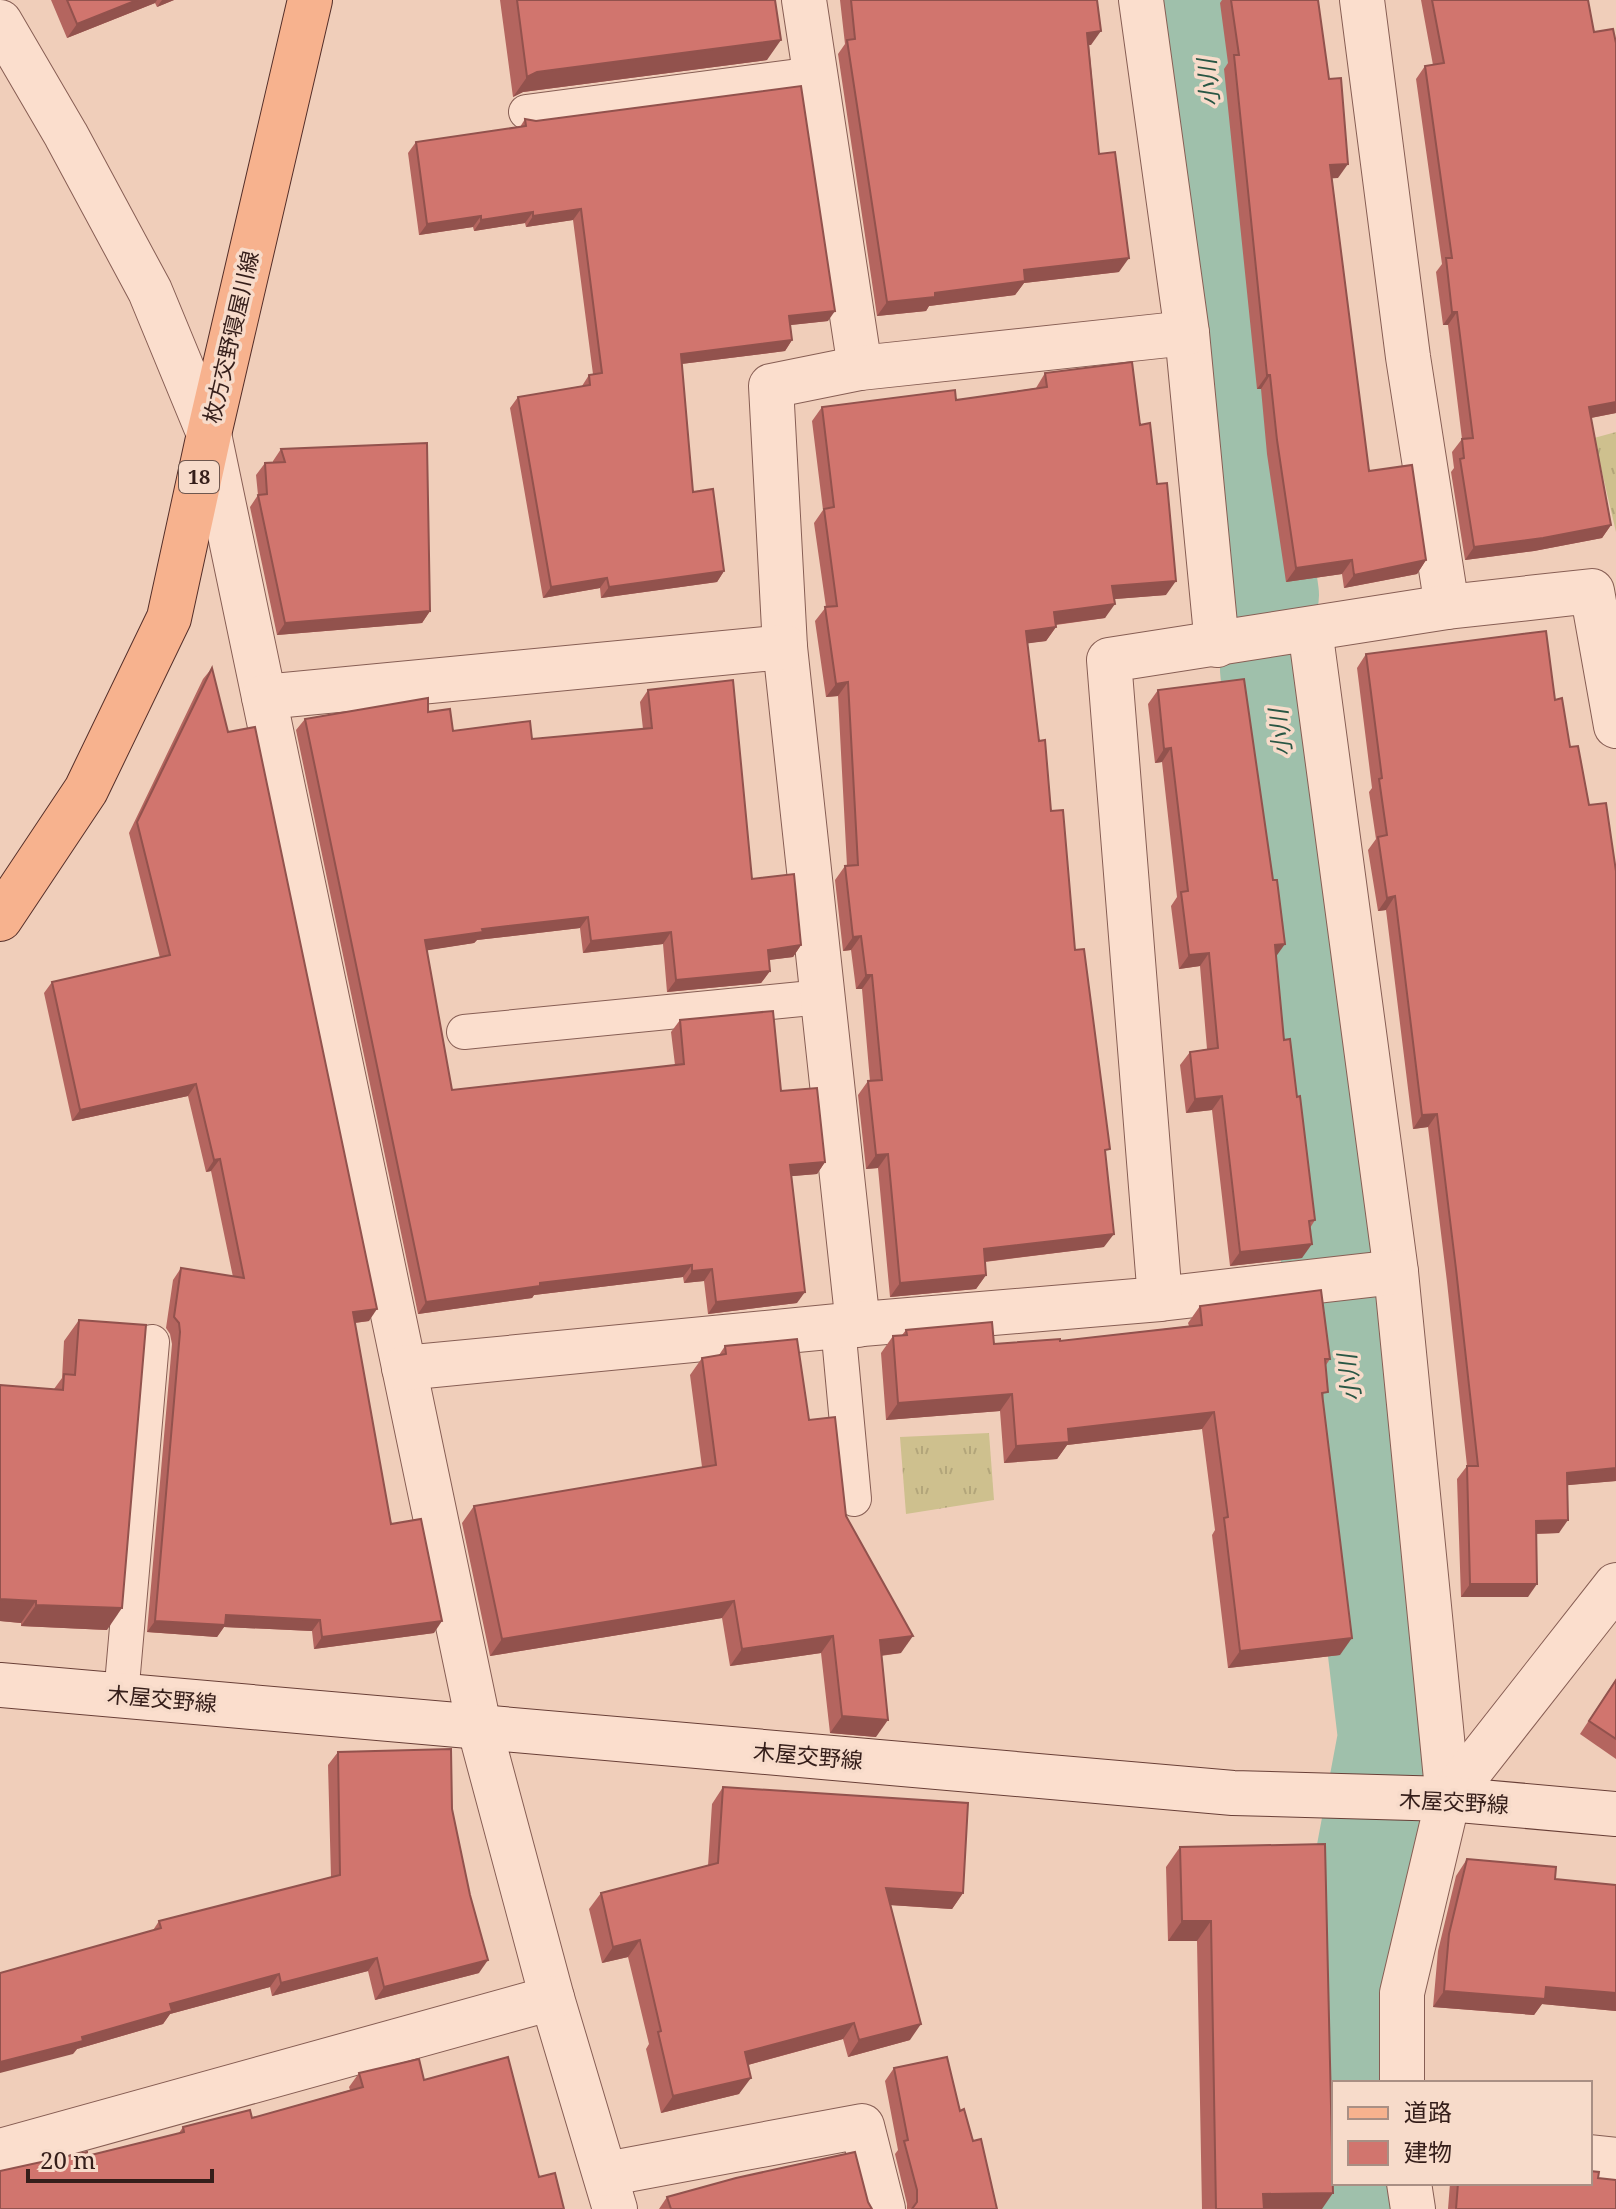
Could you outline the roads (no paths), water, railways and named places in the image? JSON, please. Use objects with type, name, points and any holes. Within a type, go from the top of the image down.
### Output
[{"type":"main road","name":"枚方交野寝屋川線","points":[[0,919],[86,790],[169,618],[310,0]]},
{"type":"street","points":[[804,0],[860,368]]},
{"type":"street","points":[[1141,0],[1187,333],[1217,645]]},
{"type":"street","points":[[1362,0],[1408,357],[1447,607]]},
{"type":"street","points":[[0,22],[66,135],[150,291],[209,434],[479,1726],[552,1998],[610,2191],[862,2126],[883,2209]]},
{"type":"street","points":[[848,1325],[822,997],[785,647],[771,386],[860,368],[1187,333]]},
{"type":"street","points":[[1160,1299],[1109,660],[1447,607],[1592,591],[1616,726]]},
{"type":"street","points":[[1310,629],[1396,1272],[1428,1799],[1402,1993],[1402,2081]]},
{"type":"street","points":[[264,697],[785,647]]},
{"type":"street","points":[[404,1368],[848,1325],[1160,1299],[1396,1272]]},
{"type":"street","points":[[1428,1799],[1616,1585]]},
{"type":"street","name":"木屋交野線","points":[[0,1685],[1233,1793],[1428,1799],[1616,1814]]},
{"type":"street","points":[[0,2151],[552,1998]]},
{"type":"street","points":[[1592,2157],[1616,2160]]},
{"type":"street","points":[[1409,2185],[1413,2209]]},
{"type":"lane","points":[[526,112],[814,74]]},
{"type":"lane","points":[[464,1032],[822,997]]},
{"type":"lane","points":[[848,1325],[854,1499]]},
{"type":"lane","points":[[121,1696],[152,1342]]},
{"type":"waterway","name":"小川","points":[[1201,0],[1238,406],[1264,595]]},
{"type":"waterway","name":"小川","points":[[1275,669],[1320,1125],[1393,1737],[1365,1887],[1346,2013],[1356,2081]]},
{"type":"waterway","name":"小川","points":[[1371,2185],[1375,2209]]}]
